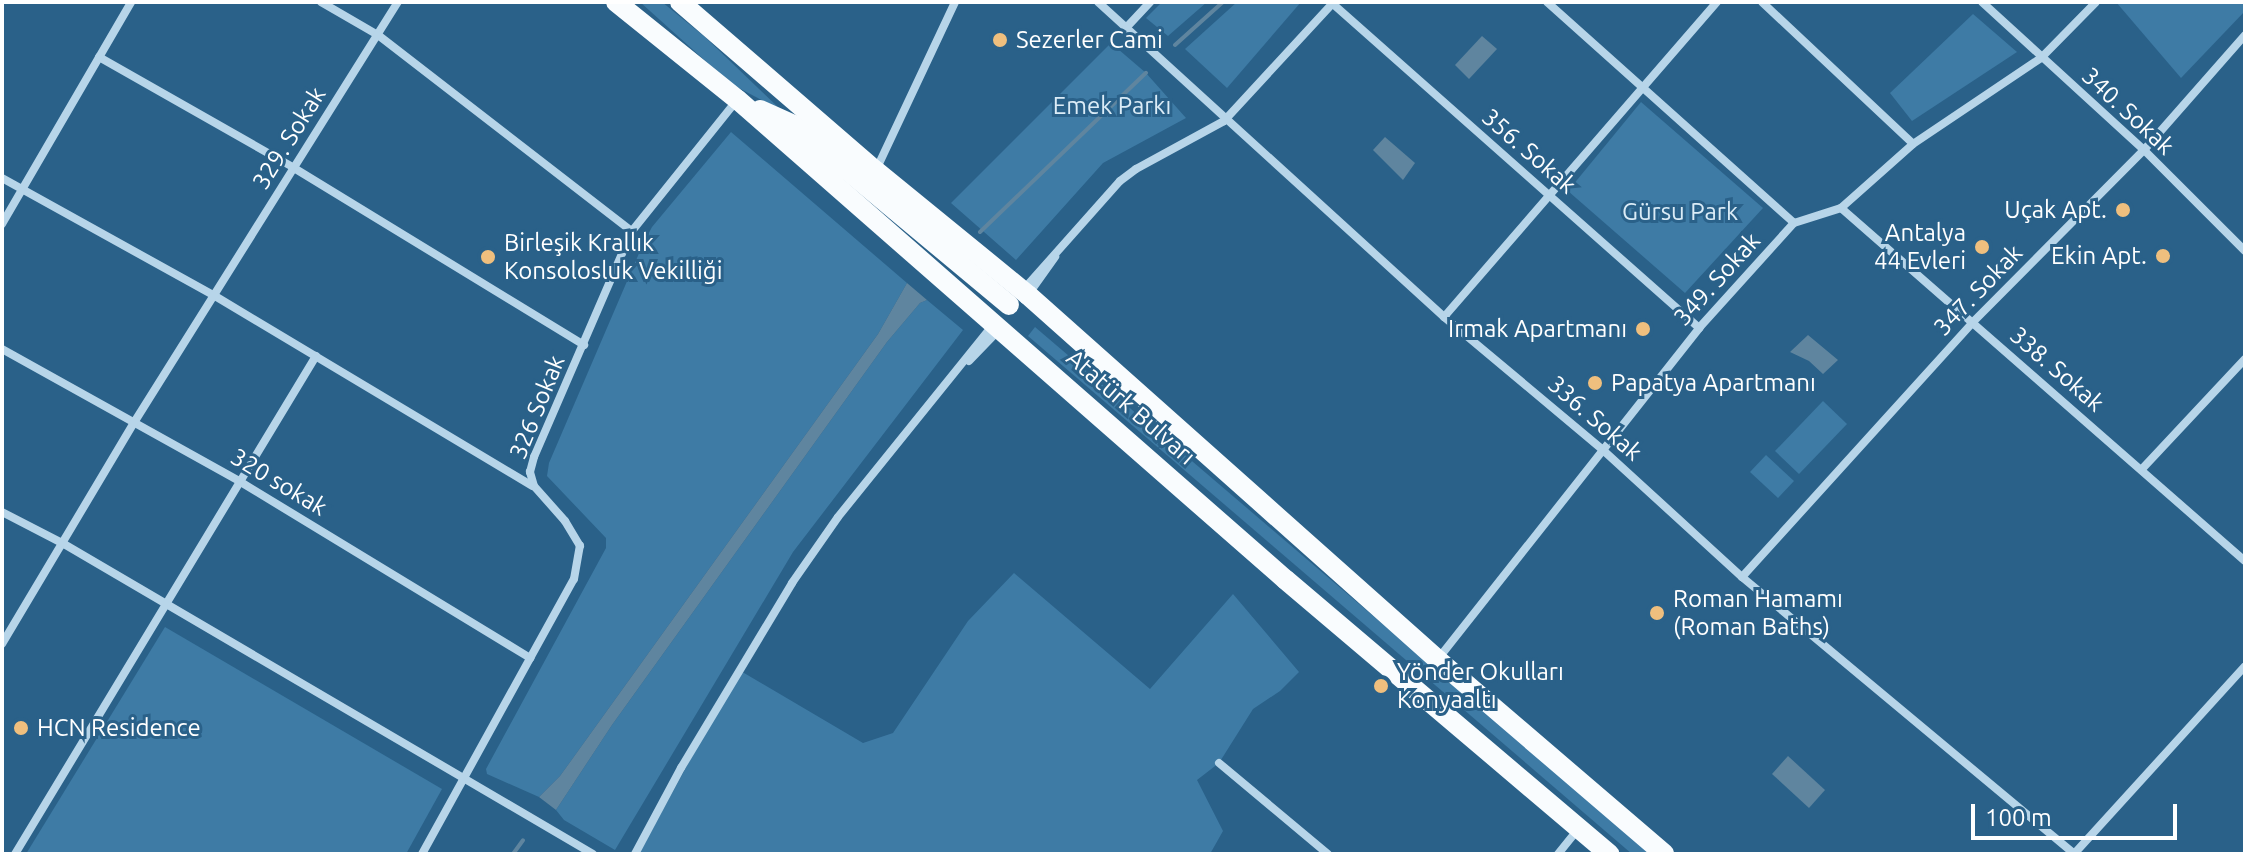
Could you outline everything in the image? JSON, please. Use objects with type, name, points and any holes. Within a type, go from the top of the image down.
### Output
[{"type":"main road","name":"Atatürk Bulvarı","points":[[616,2],[738,100],[1286,580],[1609,854]]},
{"type":"main road","name":"Atatürk Bulvarı","points":[[680,2],[1664,854]]},
{"type":"main road","points":[[738,100],[793,125],[1020,297],[997,326]]},
{"type":"street","points":[[2,224],[131,2]]},
{"type":"street","points":[[321,2],[378,35],[632,231]]},
{"type":"street","name":"329. Sokak","points":[[2,644],[135,421],[398,2]]},
{"type":"street","points":[[876,171],[955,2]]},
{"type":"street","name":"336. Sokak","points":[[1098,2],[1224,121],[1444,317],[1604,451],[1742,577],[2074,854]]},
{"type":"street","points":[[1125,29],[1150,2]]},
{"type":"street","points":[[1547,2],[1794,223]]},
{"type":"street","points":[[1444,317],[1717,2]]},
{"type":"street","points":[[1762,2],[1913,144]]},
{"type":"street","name":"340. Sokak","points":[[1982,2],[2144,150],[2245,251]]},
{"type":"street","name":"349. Sokak","points":[[1438,660],[1699,328],[1794,223],[1841,208],[1913,144],[2041,58],[2096,2]]},
{"type":"street","points":[[1020,297],[1071,234],[1136,169],[1224,121],[1333,3]]},
{"type":"street","name":"356. Sokak","points":[[1333,3],[1699,328]]},
{"type":"street","name":"347. Sokak","points":[[1742,577],[1973,322],[2144,150],[2245,35]]},
{"type":"street","points":[[99,57],[294,168],[584,345]]},
{"type":"street","name":"326 Sokak","points":[[422,854],[574,579],[580,546],[565,521],[534,486],[530,472],[534,457],[632,231],[738,100]]},
{"type":"street","points":[[2,178],[215,296],[534,486]]},
{"type":"street","name":"338. Sokak","points":[[1841,208],[2245,561]]},
{"type":"street","points":[[635,854],[641,838],[739,670],[838,517],[944,383],[997,326]]},
{"type":"street","name":"320 sokak","points":[[2,349],[239,481],[530,658]]},
{"type":"street","points":[[15,854],[316,356]]},
{"type":"street","points":[[2142,469],[2245,359]]},
{"type":"street","points":[[2,512],[64,544],[593,854]]},
{"type":"street","points":[[2074,854],[2245,666]]},
{"type":"street","points":[[1219,763],[1328,854]]},
{"type":"street","points":[[1558,854],[1579,828]]},
{"type":"green space","points":[[640,2],[662,2],[705,37],[781,110],[731,84]]},
{"type":"green space","points":[[1162,2],[1207,2],[1168,36],[1146,18]]},
{"type":"green space","points":[[1237,2],[1301,2],[1227,88],[1185,49]]},
{"type":"green space","points":[[2116,2],[2245,2],[2245,11],[2181,78]]},
{"type":"green space","points":[[1973,14],[2017,52],[1912,121],[1890,93]]},
{"type":"green space","name":"Emek Parkı","points":[[1111,43],[1146,73],[1186,118],[1103,163],[1016,260],[951,203]]},
{"type":"green space","name":"Gürsu Park","points":[[1641,102],[1763,208],[1685,293],[1568,191]]},
{"type":"green space","points":[[731,132],[907,283],[878,334],[560,776],[539,797],[487,774],[486,769],[606,548],[606,538],[547,476],[549,463],[652,227]]},
{"type":"green space","points":[[927,300],[963,330],[793,552],[615,850],[564,820],[556,810],[612,725],[887,342],[920,303]]},
{"type":"green space","points":[[1035,327],[1652,854],[1632,854],[1028,336]]},
{"type":"green space","points":[[1823,401],[1847,424],[1799,474],[1775,451]]},
{"type":"green space","points":[[1766,455],[1794,481],[1778,498],[1750,472]]},
{"type":"green space","points":[[1014,573],[1150,689],[1233,594],[1299,672],[1280,691],[1253,709],[1219,763],[1197,780],[1223,831],[1210,854],[639,854],[739,670],[863,743],[893,733],[968,621]]},
{"type":"green space","points":[[165,627],[442,789],[406,854],[26,854]]},
{"type":"shaded area","points":[[1482,36],[1497,49],[1469,79],[1455,65]]},
{"type":"shaded area","points":[[1385,137],[1415,163],[1403,180],[1373,150]]},
{"type":"shaded area","points":[[907,283],[927,300],[920,303],[887,342],[612,725],[556,810],[539,797],[560,776],[878,334]]},
{"type":"shaded area","points":[[1808,335],[1838,360],[1823,374],[1809,361],[1790,352]]},
{"type":"shaded area","points":[[1788,756],[1825,790],[1809,808],[1772,774]]},
{"type":"waterway","points":[[1175,45],[1223,2]]},
{"type":"waterway","points":[[980,232],[1146,73]]},
{"type":"waterway","points":[[513,854],[523,840]]},
{"type":"place","name":"Sezerler Cami","points":[[1000,40]]},
{"type":"place","name":"Uçak Apt.","points":[[2123,210]]},
{"type":"place","name":"Antalya 44 Evleri","points":[[1982,247]]},
{"type":"place","name":"Ekin Apt.","points":[[2163,256]]},
{"type":"place","name":"Birleşik Krallık Konsolosluk Vekilliği","points":[[488,257]]},
{"type":"place","name":"Irmak Apartmanı","points":[[1643,329]]},
{"type":"place","name":"Papatya Apartmanı","points":[[1595,383]]},
{"type":"place","name":"Roman Hamamı (Roman Baths)","points":[[1657,613]]},
{"type":"place","name":"Yönder Okulları Konyaaltı","points":[[1381,686]]},
{"type":"place","name":"HCN Residence","points":[[21,728]]}]
